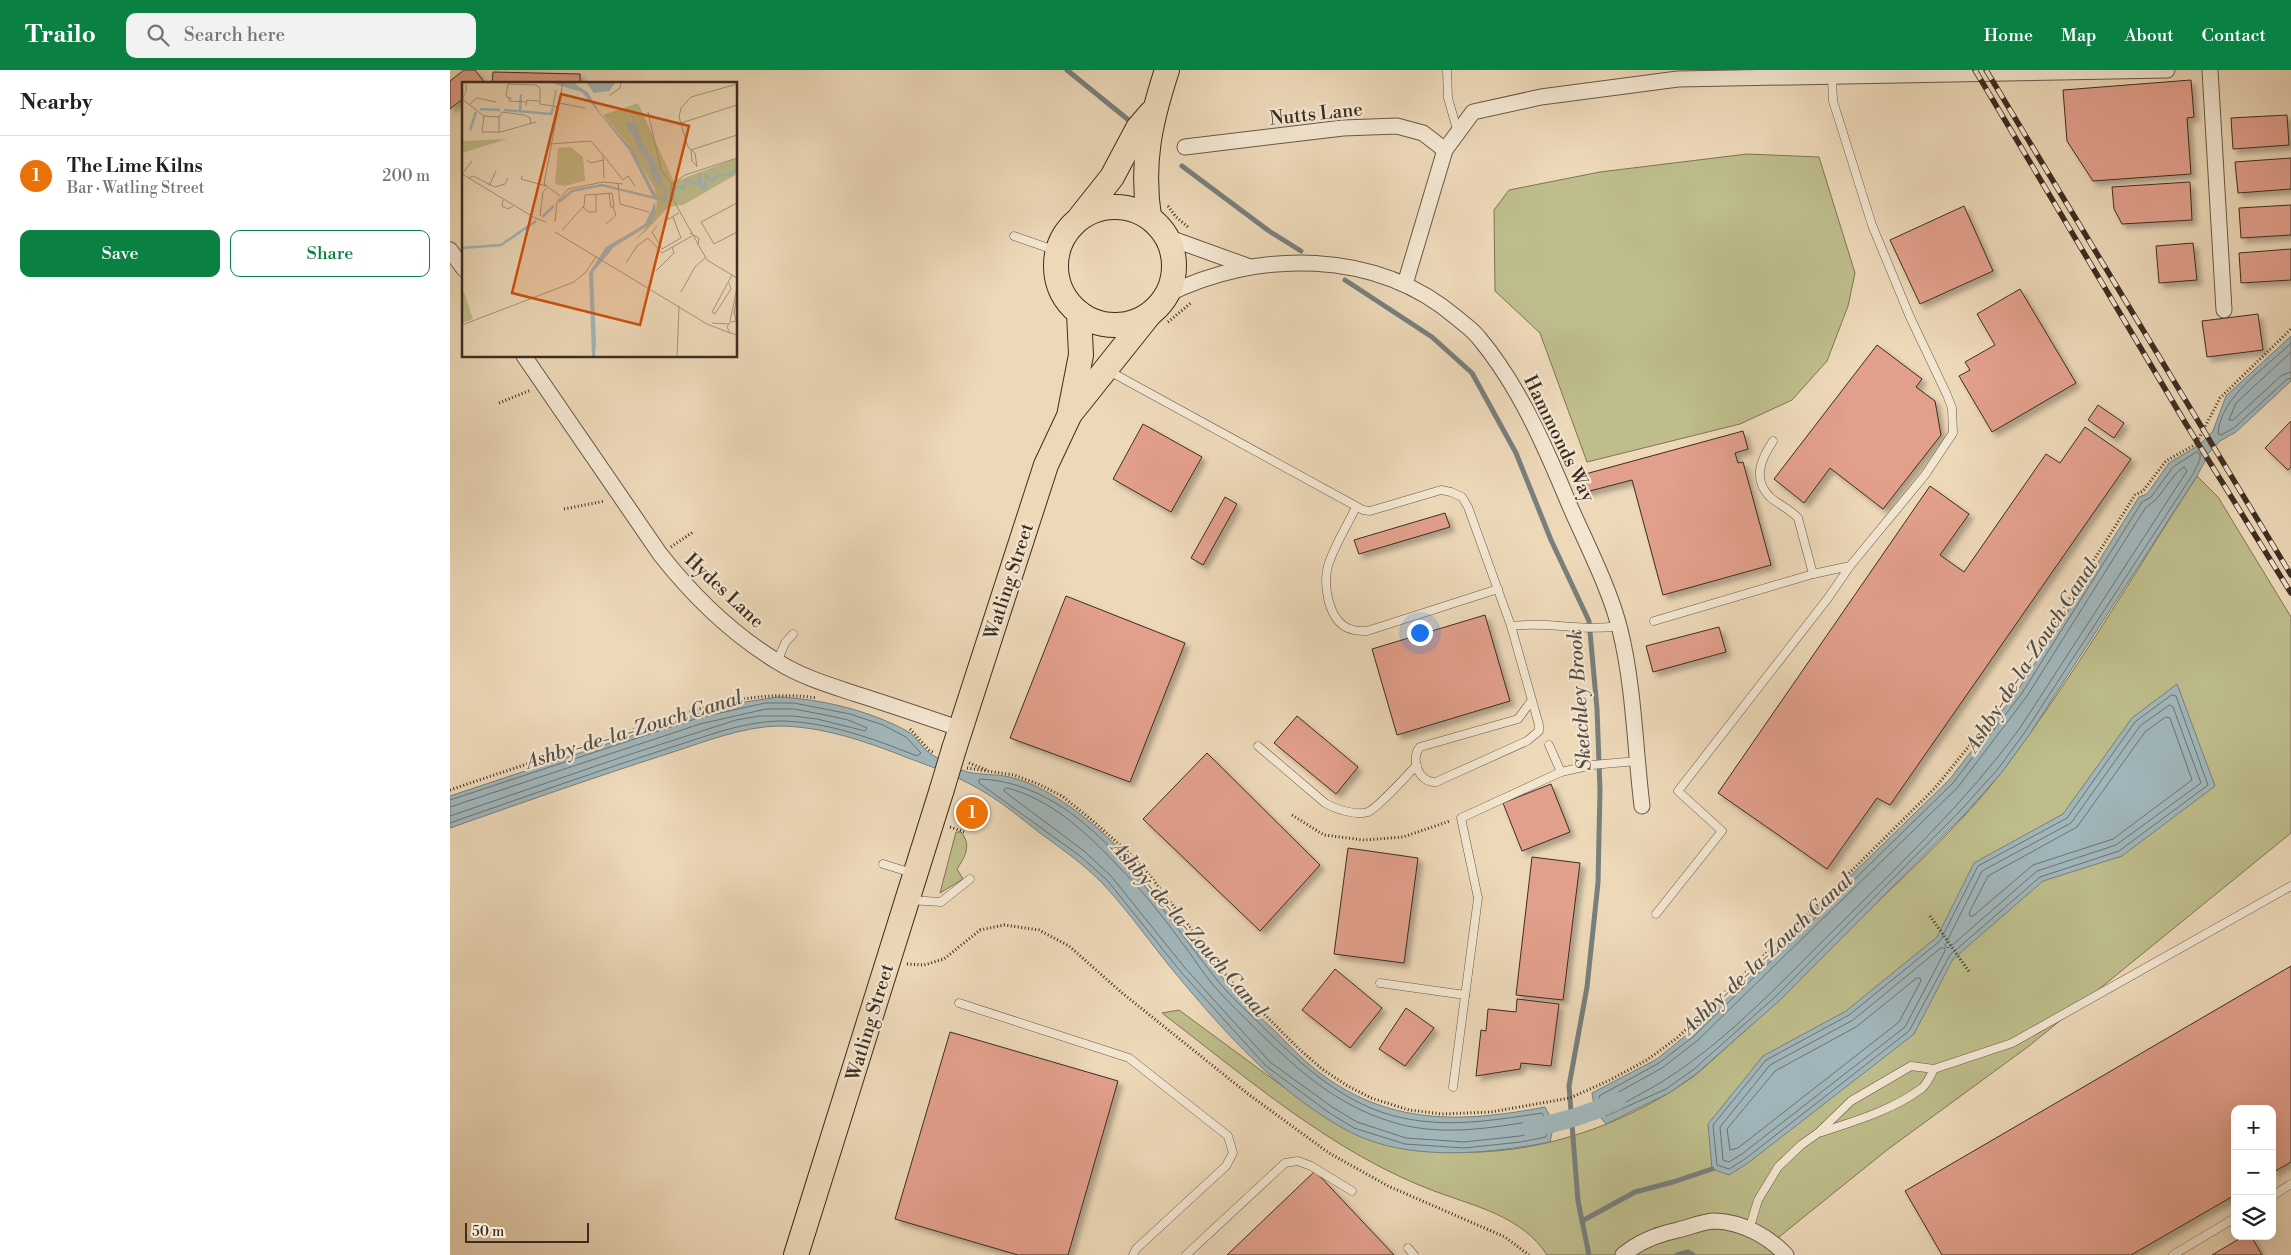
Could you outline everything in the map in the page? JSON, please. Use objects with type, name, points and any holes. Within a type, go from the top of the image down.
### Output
[{"type":"highway","points":[[1149,217],[1145,163],[1154,109],[1167,70]]},
{"type":"highway","points":[[1081,216],[1097,208],[1115,206],[1133,209],[1149,217],[1167,237],[1173,256],[1173,276],[1166,295],[1150,314],[1133,323],[1114,326],[1096,322],[1079,313],[1066,301],[1058,285],[1055,268],[1057,250],[1066,231],[1081,216],[1112,177],[1138,128],[1154,109]]},
{"type":"highway","name":"Watling Street","points":[[796,1255],[953,749],[1046,465],[1069,416],[1081,355],[1079,313]]},
{"type":"highway","name":"Watling Street","points":[[1069,416],[1150,314]]},
{"type":"street","points":[[1404,284],[1445,150],[1474,112],[1541,97],[1678,79],[2167,70]]},
{"type":"street","points":[[2210,70],[2224,310]]},
{"type":"street","name":"Nutts Lane","points":[[1185,146],[1343,128],[1397,126],[1423,134],[1445,150]]},
{"type":"street","name":"Hammonds Way","points":[[1167,237],[1250,267]]},
{"type":"street","points":[[450,250],[462,266]]},
{"type":"street","name":"Hammonds Way","points":[[1166,295],[1206,278],[1250,267],[1306,263],[1345,265],[1373,272],[1404,284],[1439,303],[1478,336],[1508,376],[1559,480],[1619,626],[1629,683],[1630,761],[1642,806]]},
{"type":"street","name":"Hydes Lane","points":[[525,358],[660,554],[685,585],[727,625],[777,662],[953,749]]},
{"type":"street","points":[[1624,1254],[1659,1234],[1714,1221],[1737,1224],[1773,1241],[1786,1255]]},
{"type":"lane","points":[[1448,70],[1448,98],[1458,133]]},
{"type":"lane","points":[[1656,914],[1722,831],[1678,791],[1828,598],[1850,566],[1925,475],[1953,433],[1954,420],[1947,395],[1926,352],[1872,225],[1833,101],[1832,76]]},
{"type":"lane","points":[[1014,236],[1057,250]]},
{"type":"lane","points":[[1107,370],[1356,507],[1370,511],[1441,490],[1452,492],[1462,497],[1473,519],[1511,626],[1539,724],[1538,730],[1527,741],[1436,782],[1423,780],[1417,765],[1416,750],[1420,747],[1518,719],[1532,700]]},
{"type":"lane","points":[[1773,441],[1762,457],[1759,470],[1761,482],[1770,496],[1793,512],[1798,518],[1813,574]]},
{"type":"lane","points":[[1356,507],[1328,567],[1326,586],[1335,617],[1344,626],[1355,631],[1367,631],[1498,589]]},
{"type":"lane","points":[[1654,621],[1813,574],[1850,566]]},
{"type":"lane","points":[[1511,626],[1531,623],[1604,629],[1619,626]]},
{"type":"lane","points":[[777,662],[785,643],[793,634]]},
{"type":"lane","points":[[1549,745],[1561,772]]},
{"type":"lane","points":[[1258,746],[1326,803],[1338,809],[1359,812],[1370,811],[1417,765]]},
{"type":"lane","points":[[1453,1087],[1478,898],[1461,818],[1561,772],[1592,764],[1630,761]]},
{"type":"lane","points":[[883,864],[915,874]]},
{"type":"lane","points":[[907,899],[941,902],[970,880]]},
{"type":"lane","points":[[1818,1134],[1851,1102],[1911,1066],[1934,1069],[2012,1043],[2291,886]]},
{"type":"lane","points":[[1380,983],[1465,995]]},
{"type":"lane","points":[[959,1004],[1129,1058],[1228,1136],[1233,1154],[1226,1166],[1136,1249],[1133,1255]]},
{"type":"lane","points":[[1749,1230],[1758,1200],[1778,1167],[1800,1145],[1818,1134],[1862,1119],[1898,1102],[1923,1087],[1934,1069]]},
{"type":"lane","points":[[1186,1255],[1285,1163],[1298,1160],[1352,1192]]},
{"type":"lane","points":[[2274,1195],[2291,1184]]},
{"type":"lane","points":[[2173,1255],[2231,1220]]},
{"type":"lane","points":[[1408,1248],[1414,1255]]},
{"type":"path","points":[[909,728],[929,750],[953,749],[978,771],[1014,775],[1038,784],[1062,796],[1093,821],[1129,853],[1151,877],[1230,980],[1298,1049],[1322,1069],[1346,1085],[1371,1098],[1408,1110],[1442,1114],[1491,1112],[1570,1098],[1610,1080],[1646,1060],[1677,1038],[1814,908],[1935,788],[1987,724],[2015,685],[2135,495],[2143,491],[2166,460],[2196,444],[2220,398],[2291,329]]},
{"type":"path","points":[[499,403],[527,393],[542,384]]},
{"type":"path","points":[[564,509],[604,502],[619,494]]},
{"type":"path","points":[[660,554],[693,532]]},
{"type":"path","points":[[450,790],[678,714],[726,702],[756,696],[786,694],[822,699]]},
{"type":"path","points":[[973,764],[990,771]]},
{"type":"path","points":[[1292,815],[1324,835],[1364,840],[1403,837],[1461,818]]},
{"type":"path","points":[[949,826],[964,832]]},
{"type":"path","points":[[1930,916],[1970,973]]},
{"type":"path","points":[[907,964],[924,965],[944,959],[980,930],[1004,925],[1039,930],[1069,946],[1121,992],[1248,1094],[1329,1153],[1388,1186],[1505,1237],[1529,1255]]},
{"type":"shaded area","points":[[1747,154],[1819,157],[1855,273],[1848,306],[1827,361],[1792,400],[1740,424],[1587,462],[1540,333],[1495,291],[1494,210],[1509,190],[1600,172]]},
{"type":"shaded area","points":[[2197,476],[2218,497],[2291,617],[2291,833],[2029,1046],[1887,1150],[1774,1241],[1786,1255],[1547,1255],[1537,1242],[1511,1222],[1496,1214],[1397,1175],[1326,1135],[1259,1088],[1162,1013],[1179,1010],[1289,1091],[1438,1151],[1472,1152],[1505,1150],[1539,1144],[1605,1125],[1636,1111],[1694,1076],[1711,1062],[1800,979],[1935,847],[1971,809],[2004,769],[2055,698]],"holes":[[[1680,1223],[1628,1251],[1654,1228]]]},
{"type":"shaded area","points":[[956,832],[961,832],[967,846],[963,860],[957,869],[963,879],[940,893]]},
{"type":"water","points":[[2291,336],[2291,381],[2236,432],[2220,441],[2205,457],[2205,461],[2197,476],[2029,735],[2002,772],[1964,815],[1779,1001],[1696,1074],[1669,1093],[1606,1124],[1595,1111],[1592,1093],[1657,1059],[1690,1032],[1950,779],[2018,690],[2139,497],[2147,494],[2169,463],[2199,445],[2213,431],[2226,396]]},
{"type":"water","points":[[2177,684],[2215,786],[2122,856],[2043,881],[1953,959],[1914,1034],[1748,1163],[1729,1175],[1712,1169],[1708,1124],[1763,1056],[1846,1011],[1937,937],[1974,863],[2063,814],[2132,718]]},
{"type":"water","points":[[778,697],[827,703],[876,717],[907,731],[930,753],[957,768],[972,773],[1011,777],[1029,783],[1063,801],[1103,833],[1136,866],[1240,998],[1316,1070],[1343,1088],[1370,1102],[1398,1111],[1426,1116],[1484,1116],[1545,1107],[1554,1124],[1550,1142],[1501,1150],[1448,1153],[1422,1152],[1373,1142],[1350,1132],[1300,1100],[1256,1062],[1214,1019],[1114,896],[1097,878],[1073,858],[1002,804],[970,784],[950,774],[877,746],[844,736],[811,729],[778,726],[738,732],[617,770],[450,828],[450,796],[697,714],[732,704]]},
{"type":"building","points":[[464,70],[475,70],[484,82],[462,82],[462,100],[450,109],[450,81]]},
{"type":"building","points":[[493,72],[580,74],[580,82],[492,82]]},
{"type":"building","points":[[2191,80],[2194,117],[2187,118],[2191,174],[2093,181],[2067,141],[2063,90]]},
{"type":"building","points":[[2287,115],[2289,145],[2233,149],[2231,118]]},
{"type":"building","points":[[2291,158],[2291,189],[2238,193],[2235,162]]},
{"type":"building","points":[[2190,182],[2192,220],[2122,224],[2114,209],[2112,187]]},
{"type":"building","points":[[2291,205],[2291,235],[2241,238],[2239,208]]},
{"type":"building","points":[[1964,206],[1993,271],[1920,304],[1890,240]]},
{"type":"building","points":[[2193,243],[2197,280],[2159,283],[2156,246]]},
{"type":"building","points":[[2291,249],[2291,280],[2241,283],[2239,253]]},
{"type":"building","points":[[2020,289],[2076,383],[1992,432],[1959,376],[1970,370],[1965,362],[1995,345],[1977,314]]},
{"type":"building","points":[[2258,314],[2263,350],[2207,357],[2202,321]]},
{"type":"building","points":[[1877,345],[1922,379],[1916,387],[1935,401],[1941,435],[1883,509],[1830,468],[1804,503],[1774,479]]},
{"type":"building","points":[[2098,405],[2124,423],[2114,438],[2088,420]]},
{"type":"building","points":[[2291,421],[2291,467],[2288,470],[2265,448]]},
{"type":"building","points":[[1143,424],[1202,457],[1171,512],[1113,479]]},
{"type":"building","points":[[2085,427],[2131,459],[1890,805],[1877,798],[1827,869],[1718,793],[1930,486],[1969,514],[1940,555],[1964,572],[2046,454],[2060,463]]},
{"type":"building","points":[[1743,431],[1748,449],[1735,453],[1738,463],[1743,462],[1771,565],[1663,595],[1632,480],[1582,493],[1578,476]]},
{"type":"building","points":[[1225,497],[1237,504],[1203,565],[1191,558]]},
{"type":"building","points":[[1445,513],[1450,527],[1359,554],[1354,540]]},
{"type":"building","points":[[1066,596],[1185,643],[1130,782],[1010,738]]},
{"type":"building","points":[[1485,615],[1510,701],[1397,735],[1372,649]]},
{"type":"building","points":[[1719,627],[1726,652],[1653,672],[1646,646]]},
{"type":"building","points":[[1297,716],[1358,767],[1336,794],[1274,743]]},
{"type":"building","points":[[1207,753],[1320,865],[1260,931],[1143,819]]},
{"type":"building","points":[[1551,784],[1570,832],[1522,851],[1503,803]]},
{"type":"building","points":[[1348,848],[1418,858],[1404,963],[1334,954]]},
{"type":"building","points":[[1532,857],[1580,863],[1563,1000],[1516,995]]},
{"type":"building","points":[[2291,966],[2291,1162],[2276,1171],[2276,1105],[2231,1105],[2231,1197],[2131,1255],[1942,1255],[1905,1191]]},
{"type":"building","points":[[1335,969],[1382,1008],[1350,1048],[1302,1010]]},
{"type":"building","points":[[1517,999],[1559,1004],[1551,1066],[1521,1063],[1520,1069],[1476,1076],[1481,1030],[1486,1031],[1488,1009],[1516,1012]]},
{"type":"building","points":[[1406,1008],[1434,1028],[1405,1066],[1379,1049]]},
{"type":"building","points":[[950,1032],[1118,1081],[1068,1255],[1018,1255],[895,1219]]},
{"type":"building","points":[[1315,1171],[1394,1255],[1227,1255]]},
{"type":"building","points":[[2237,1240],[2253,1240],[2262,1255],[2212,1255]]},
{"type":"waterway","name":"Sketchley Brook","points":[[1067,70],[1131,122]]},
{"type":"waterway","name":"Sketchley Brook","points":[[1182,166],[1269,231],[1301,251]]},
{"type":"waterway","name":"Sketchley Brook","points":[[1345,280],[1432,337],[1472,373],[1516,453],[1551,540],[1589,621],[1597,709],[1600,790],[1598,883],[1587,987],[1569,1086],[1578,1201],[1589,1255]]},
{"type":"waterway","name":"Ashby-de-la-Zouch Canal","points":[[1530,1128],[1575,1118],[1617,1101]]},
{"type":"waterway","points":[[1582,1221],[1635,1192],[1712,1169]]},
{"type":"waterway","points":[[1677,1255],[1688,1252],[1693,1255]]},
{"type":"railway","points":[[1975,70],[2186,424],[2291,593]]},
{"type":"railway","points":[[1986,70],[2291,575]]},
{"type":"place","name":"The Lime Kilns","points":[[972,813]]}]
